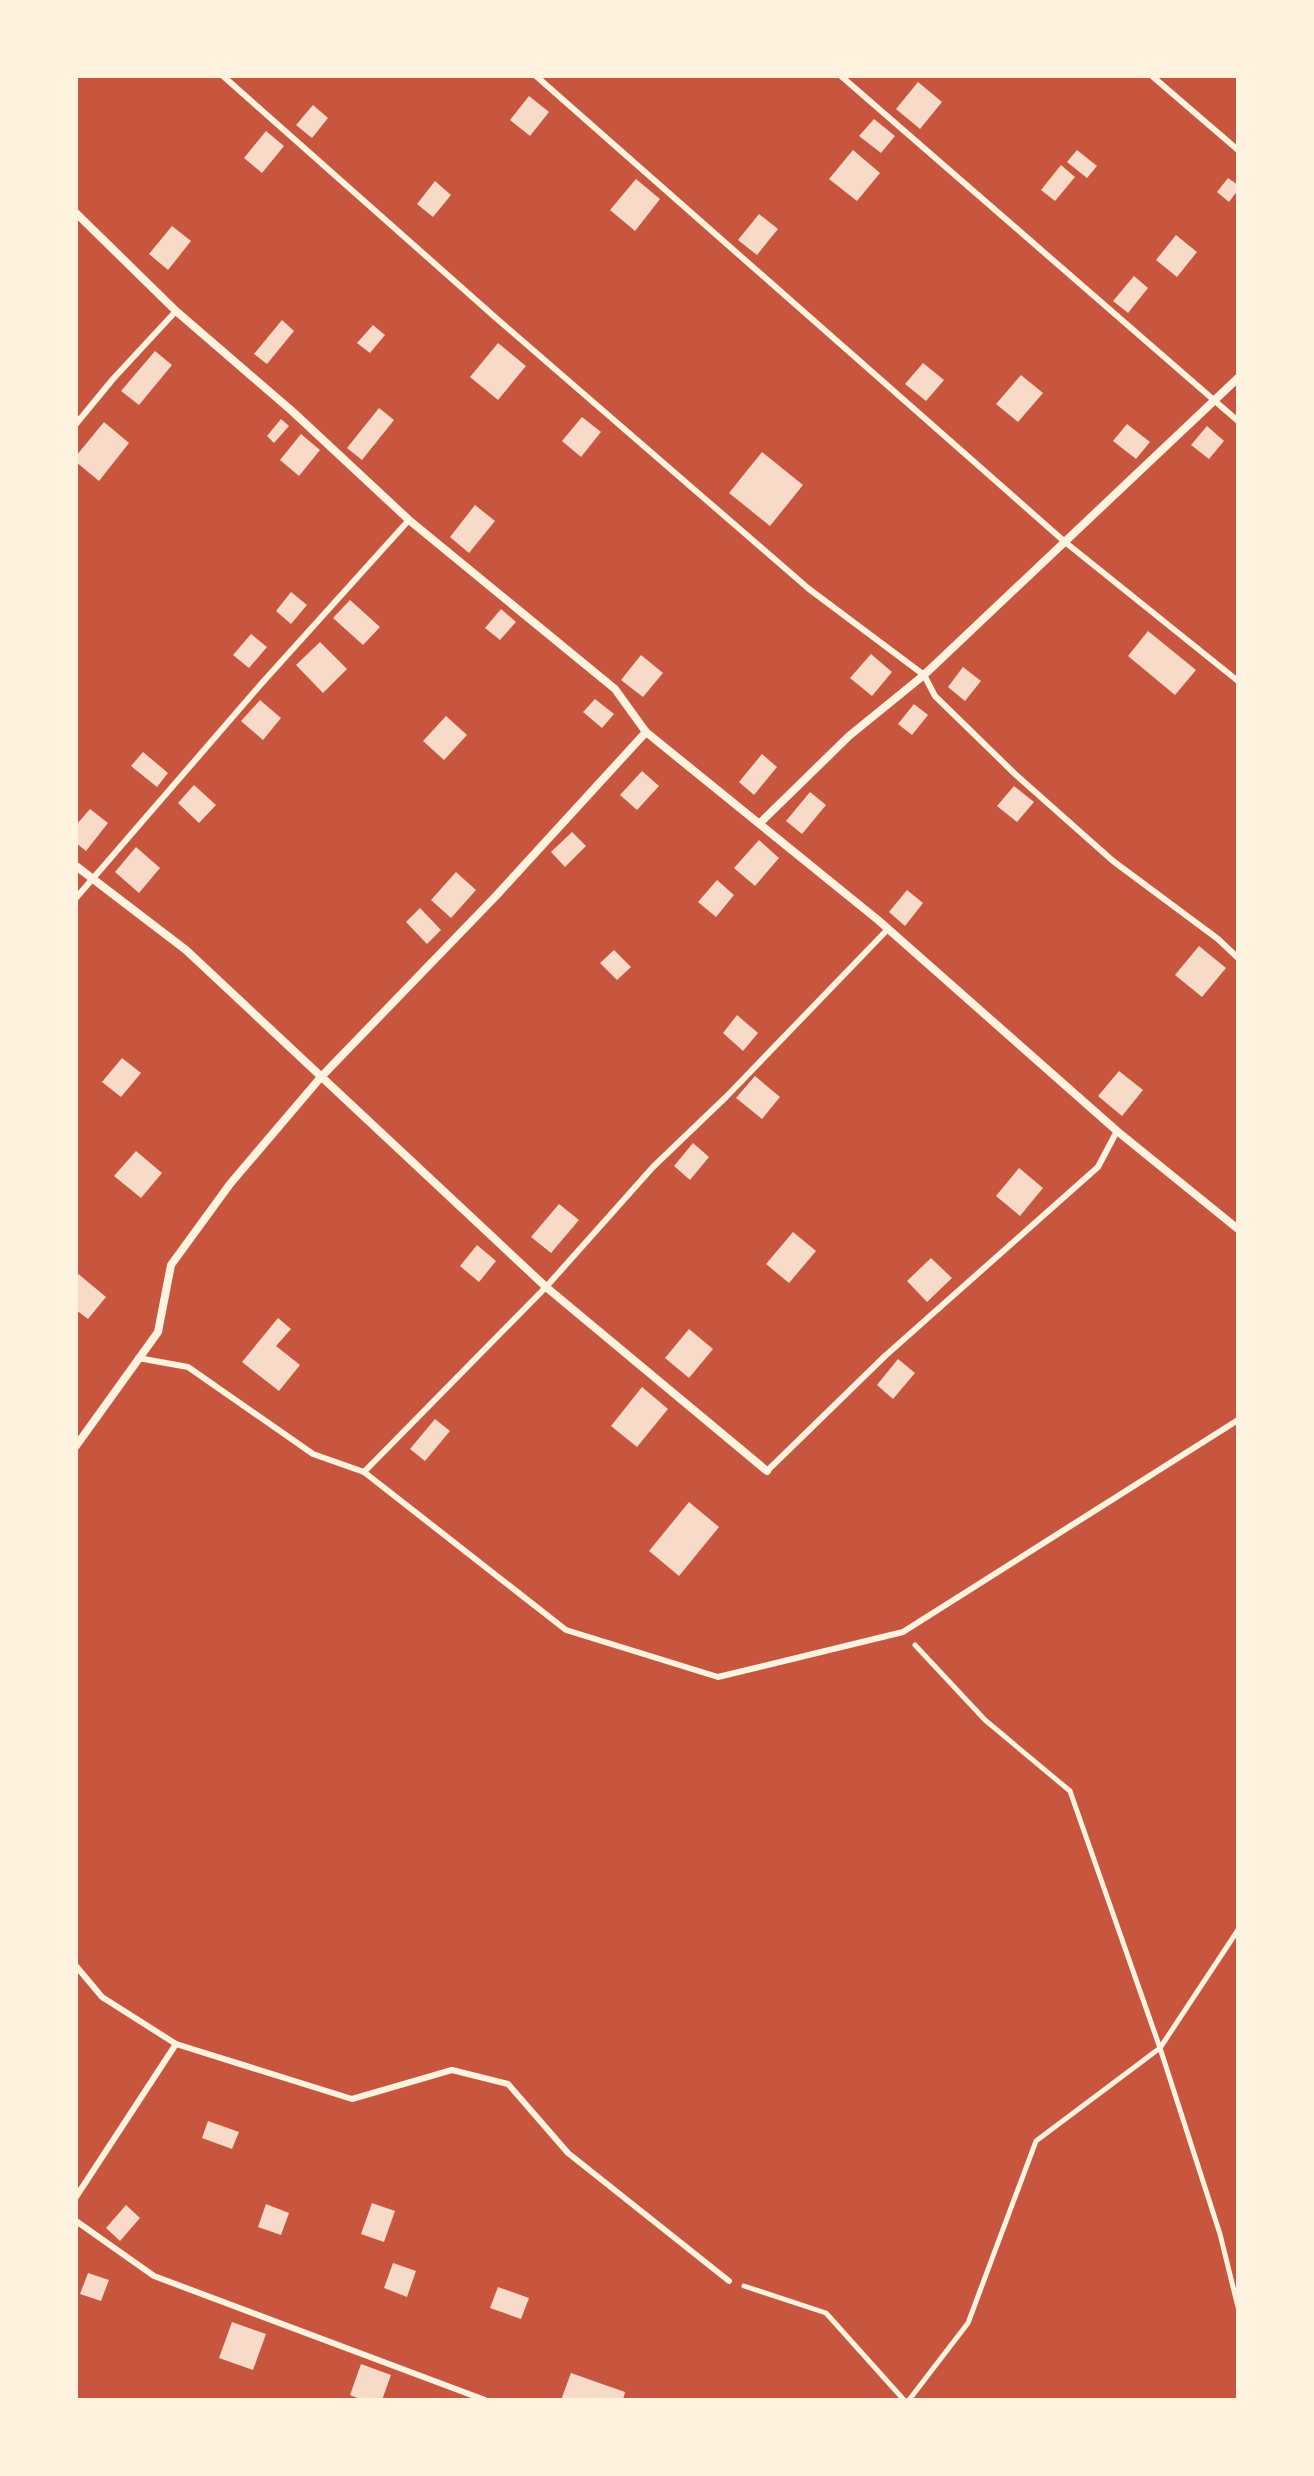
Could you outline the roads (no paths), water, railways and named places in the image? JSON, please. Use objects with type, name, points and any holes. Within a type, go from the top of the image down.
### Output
[{"type":"street","points":[[76,213],[176,311],[292,411],[409,520],[615,689],[646,732],[888,929],[1117,1131],[1238,1229]]},
{"type":"street","points":[[760,823],[849,736],[924,675],[1238,378]]},
{"type":"street","points":[[76,1446],[158,1332],[171,1265],[230,1184],[321,1077],[495,897],[646,732]]},
{"type":"street","points":[[76,866],[186,950],[546,1287],[767,1471]]},
{"type":"lane","points":[[223,76],[809,589],[924,675],[935,696],[1015,774],[1113,861],[1218,939],[1238,958]]},
{"type":"lane","points":[[536,76],[1065,542],[1238,681]]},
{"type":"lane","points":[[841,76],[1238,421]]},
{"type":"lane","points":[[1152,76],[1238,150]]},
{"type":"lane","points":[[76,424],[176,311]]},
{"type":"lane","points":[[76,898],[409,520]]},
{"type":"lane","points":[[364,1472],[546,1287],[653,1167],[726,1097],[888,929]]},
{"type":"lane","points":[[767,1471],[885,1356],[1098,1167],[1117,1131]]},
{"type":"lane","points":[[138,1358],[188,1367],[313,1454],[364,1472],[566,1630],[718,1677],[903,1632],[1238,1420]]},
{"type":"lane","points":[[76,1966],[102,1997],[176,2044],[352,2099],[452,2070],[508,2084],[568,2153],[729,2281]]},
{"type":"lane","points":[[76,2197],[176,2044]]},
{"type":"lane","points":[[76,2221],[154,2276],[485,2400]]}]
